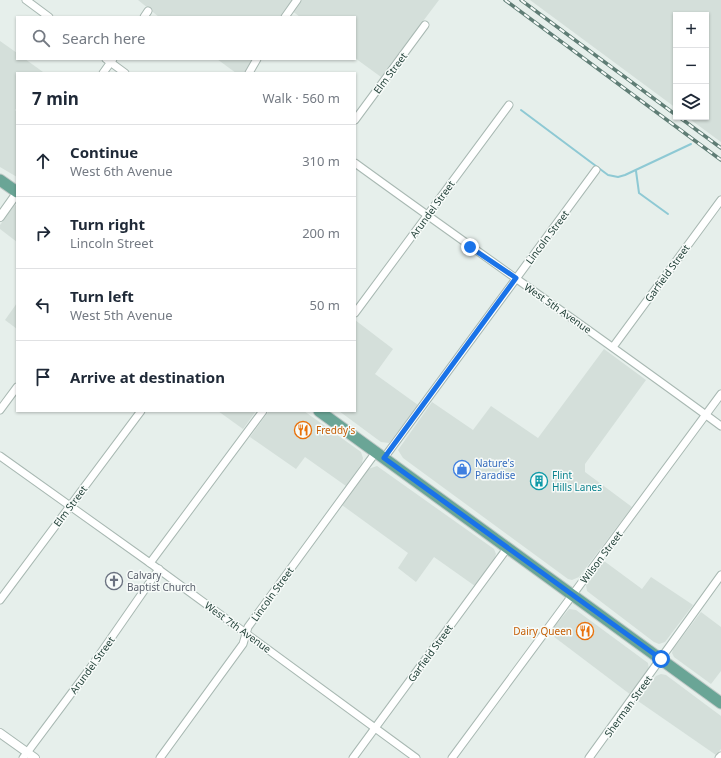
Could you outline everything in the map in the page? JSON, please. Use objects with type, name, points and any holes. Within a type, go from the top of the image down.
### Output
[{"type":"main road","points":[[0,180],[16,192]]},
{"type":"main road","points":[[320,412],[573,594],[721,703]]},
{"type":"street","points":[[26,0],[48,16]]},
{"type":"street","points":[[286,16],[297,0]]},
{"type":"street","name":"Elm Street","points":[[356,119],[425,25]]},
{"type":"street","points":[[104,72],[110,60],[124,72]]},
{"type":"street","points":[[250,72],[256,60]]},
{"type":"street","name":"Arundel Street","points":[[356,312],[509,105]]},
{"type":"street","name":"West 5th Avenue","points":[[356,164],[721,426]]},
{"type":"street","name":"Lincoln Street","points":[[160,758],[243,644],[246,633],[256,615],[516,278],[596,170]]},
{"type":"street","points":[[0,218],[16,194]]},
{"type":"street","name":"Garfield Street","points":[[613,347],[721,200]]},
{"type":"street","points":[[0,410],[16,388]]},
{"type":"street","name":"Wilson Street","points":[[452,758],[721,394]]},
{"type":"street","name":"Elm Street","points":[[0,600],[140,412]]},
{"type":"street","points":[[150,563],[262,412]]},
{"type":"street","name":"West 7th Avenue","points":[[0,456],[150,563],[416,758]]},
{"type":"street","name":"Garfield Street","points":[[353,758],[508,547]]},
{"type":"street","name":"Arundel Street","points":[[25,755],[91,667],[159,570]]},
{"type":"street","name":"Sherman Street","points":[[589,758],[721,575]]},
{"type":"street","points":[[0,733],[25,755],[35,758]]},
{"type":"shaded area","points":[[138,0],[439,0],[381,77],[356,59],[356,16],[299,16],[287,7],[282,16],[158,16]]},
{"type":"shaded area","points":[[530,0],[721,0],[721,142],[691,120],[709,120],[709,12],[673,12],[673,106]]},
{"type":"shaded area","points":[[0,41],[16,52],[16,60],[26,60],[43,72],[16,72],[16,176],[0,167]]},
{"type":"shaded area","points":[[218,60],[253,60],[246,72],[235,72]]},
{"type":"shaded area","points":[[16,205],[16,241],[0,229],[0,225]]},
{"type":"shaded area","points":[[16,304],[16,328],[5,320]]},
{"type":"shaded area","points":[[356,321],[393,349],[375,374],[418,405],[389,443],[381,442],[340,412],[356,412]]},
{"type":"shaded area","points":[[604,349],[646,380],[585,464],[585,472],[632,507],[579,577],[572,580],[568,579],[403,458],[398,450],[432,402],[473,430],[491,406],[538,438]]},
{"type":"shaded area","points":[[219,412],[255,412],[243,429]]},
{"type":"shaded area","points":[[268,412],[305,412],[361,452],[363,458],[362,463],[346,486],[305,457],[296,469],[250,437]]},
{"type":"shaded area","points":[[377,466],[494,549],[496,554],[494,560],[475,586],[434,557],[416,582],[398,568],[408,553],[342,505],[368,469]]},
{"type":"shaded area","points":[[604,561],[642,589],[651,577],[693,605],[665,642],[659,644],[654,642],[587,591],[586,585]]},
{"type":"shaded area","points":[[569,609],[576,610],[648,663],[649,670],[631,695],[549,633]]},
{"type":"shaded area","points":[[701,612],[721,627],[721,671],[711,684],[674,657],[672,653],[673,649]]},
{"type":"shaded area","points":[[661,674],[666,675],[721,716],[721,749],[716,755],[638,701],[656,676]]},
{"type":"waterway","points":[[521,110],[608,175],[618,177],[625,175],[691,144]]},
{"type":"waterway","points":[[636,171],[639,193],[668,214]]},
{"type":"railway","points":[[505,0],[721,160]]},
{"type":"railway","points":[[521,0],[673,113]]},
{"type":"railway","points":[[683,120],[721,148]]},
{"type":"place","name":"Freddy's","points":[[303,430]]},
{"type":"place","name":"Nature's Paradise","points":[[462,469]]},
{"type":"place","name":"Flint Hills Lanes","points":[[539,481]]},
{"type":"place","name":"Calvary Baptist Church","points":[[114,581]]},
{"type":"place","name":"Dairy Queen","points":[[585,631]]},
{"type":"route","points":[[470,247],[516,278],[384,458],[661,659]]}]
